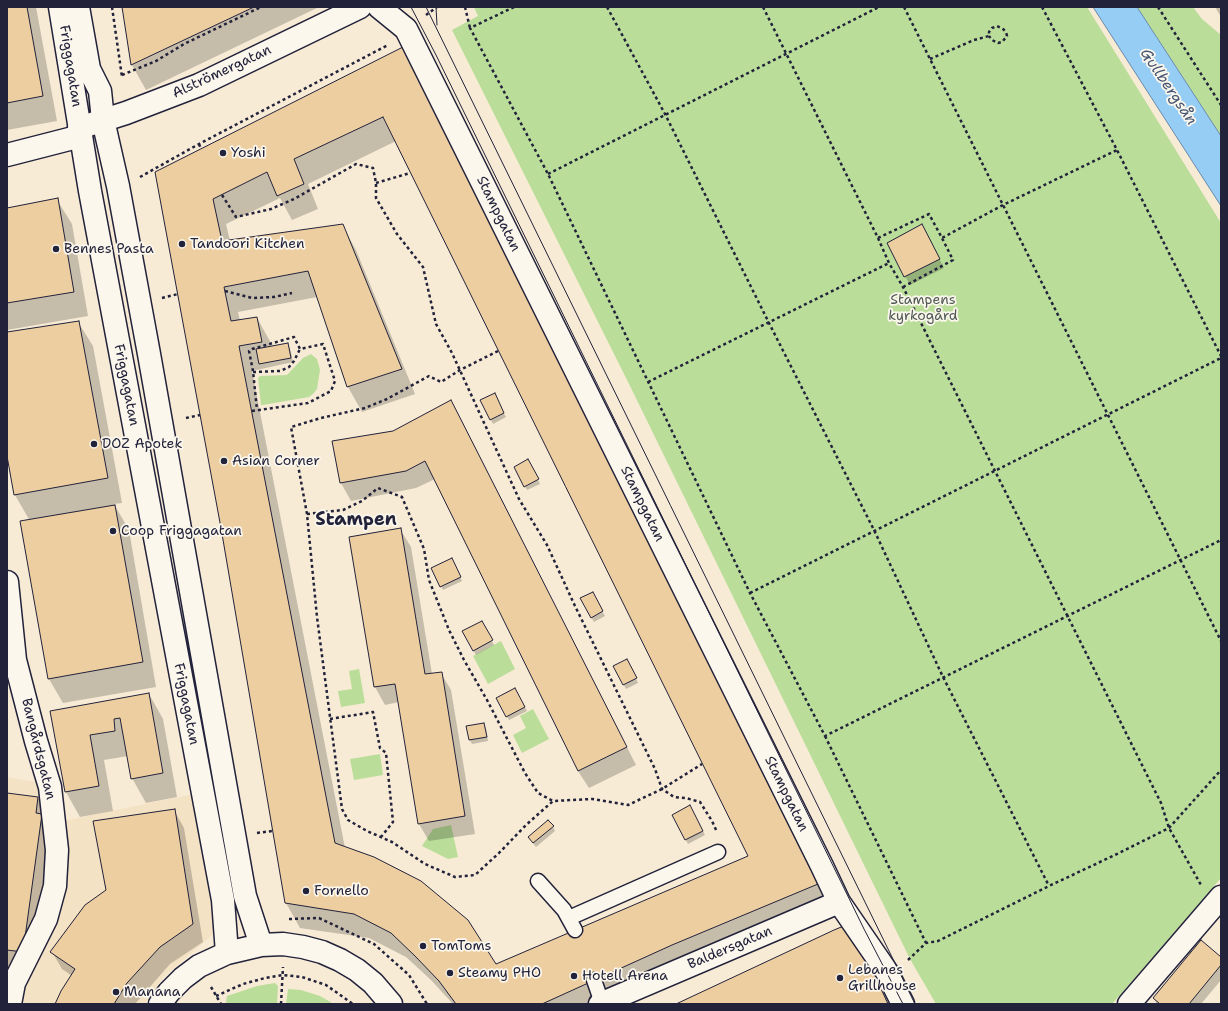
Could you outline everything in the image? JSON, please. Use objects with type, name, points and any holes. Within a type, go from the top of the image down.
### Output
[{"type":"street","name":"Friggagatan","points":[[60,7],[90,191],[223,900],[227,952]]},
{"type":"street","name":"Friggagatan","points":[[78,7],[89,69],[100,91],[103,120],[118,186],[246,896],[261,945]]},
{"type":"street","name":"Alströmergatan","points":[[80,132],[103,120],[147,106],[199,84],[360,7]]},
{"type":"street","name":"Stampgatan","points":[[380,7],[406,29],[839,902],[887,972],[903,1004]]},
{"type":"street","points":[[7,155],[80,132]]},
{"type":"street","name":"Bangårdsgatan","points":[[7,582],[15,660],[36,741],[50,787],[57,850],[55,886],[46,919],[14,983],[10,1004]]},
{"type":"street","name":"Baldersgatan","points":[[601,1004],[839,902]]},
{"type":"street","points":[[1129,1004],[1217,902]]},
{"type":"street","points":[[160,1004],[169,992],[183,978],[199,966],[227,952],[261,945],[283,944],[322,952],[340,960],[357,970],[372,983],[391,1004]]},
{"type":"lane","points":[[538,880],[564,910],[572,924],[718,852]]},
{"type":"lane","points":[[594,980],[601,1004]]},
{"type":"path","points":[[122,75],[156,61],[183,43],[261,7]]},
{"type":"path","points":[[465,7],[470,28],[548,174],[750,593],[825,736],[926,943]]},
{"type":"path","points":[[470,28],[514,7]]},
{"type":"path","points":[[607,7],[665,114],[874,530],[943,678],[1049,886]]},
{"type":"path","points":[[763,7],[889,262],[903,287],[1161,803],[1169,828],[1217,902]]},
{"type":"path","points":[[548,174],[879,7]]},
{"type":"path","points":[[904,7],[1221,641]]},
{"type":"path","points":[[750,593],[1221,357],[1117,150],[1042,7]]},
{"type":"path","points":[[1158,7],[1221,105]]},
{"type":"path","points":[[997,26],[1003,28],[1007,36],[1002,42],[998,43],[992,40],[989,36],[989,32],[992,28],[997,26]]},
{"type":"path","points":[[118,186],[135,180],[199,144],[393,42],[406,29]]},
{"type":"path","points":[[930,59],[974,40],[989,36]]},
{"type":"path","points":[[199,144],[201,149]]},
{"type":"path","points":[[942,238],[1004,205],[1117,150]]},
{"type":"path","points":[[222,194],[236,217],[271,209],[294,199],[356,164],[373,168],[376,183],[376,198],[397,234],[423,267],[436,324],[460,370],[519,499],[547,545],[575,606],[655,769],[662,789],[674,797],[686,798],[700,802],[712,821],[720,839],[718,852]]},
{"type":"path","points":[[376,183],[410,173]]},
{"type":"path","points":[[878,238],[929,214],[942,238],[952,260],[903,287]]},
{"type":"path","points":[[648,382],[889,262]]},
{"type":"path","points":[[225,291],[252,298],[274,297],[292,293]]},
{"type":"path","points":[[158,299],[178,294]]},
{"type":"path","points":[[257,410],[249,351],[252,348],[294,337],[300,349]]},
{"type":"path","points":[[252,411],[308,403],[331,391],[335,381],[323,344],[300,349]]},
{"type":"path","points":[[253,372],[280,371],[289,367],[300,349]]},
{"type":"path","points":[[498,351],[460,370],[441,382],[430,376],[387,399],[365,408],[321,418],[291,427],[307,514],[317,617],[342,808],[348,820],[367,831],[392,842],[425,864],[455,877],[475,875],[499,853],[526,824],[553,801]]},
{"type":"path","points":[[181,420],[200,414]]},
{"type":"path","points":[[307,514],[343,510],[362,501],[378,488],[402,497],[424,549],[429,580],[449,630],[525,773],[538,793],[553,801],[592,799],[628,805],[662,789],[702,764]]},
{"type":"path","points":[[825,736],[1221,540]]},
{"type":"path","points":[[330,719],[373,712],[380,748],[386,753],[393,822],[381,837]]},
{"type":"path","points":[[910,959],[926,943],[938,941],[1169,828],[1221,770]]},
{"type":"path","points":[[256,833],[272,831]]},
{"type":"path","points":[[216,996],[243,984],[283,975],[302,977],[326,984],[353,1004]]},
{"type":"shaded area","points":[[7,777],[42,783],[49,824],[193,794],[217,931],[162,978],[145,1004],[7,1004]]},
{"type":"green space","name":"Stampens kyrkogård","points":[[474,7],[1087,7],[1221,223],[1221,878],[1112,1004],[936,1004],[910,959],[631,388],[452,30],[478,16]]},
{"type":"green space","points":[[1137,7],[1193,7],[1202,19],[1221,35],[1221,136]]},
{"type":"green space","points":[[311,354],[317,359],[320,370],[317,389],[314,393],[309,397],[261,405],[258,378],[260,376],[287,375],[303,358]]},
{"type":"green space","points":[[501,641],[515,669],[488,684],[473,656]]},
{"type":"green space","points":[[359,669],[365,703],[341,707],[338,691],[352,689],[349,671]]},
{"type":"green space","points":[[533,709],[549,739],[522,753],[513,735],[526,728],[520,716]]},
{"type":"green space","points":[[380,754],[383,775],[354,780],[350,759]]},
{"type":"green space","points":[[451,825],[458,857],[448,859],[422,846],[433,829]]},
{"type":"green space","points":[[275,983],[278,986],[277,1004],[226,1003],[227,996],[257,986]]},
{"type":"green space","points":[[288,989],[301,990],[320,996],[334,1004],[286,1004]]},
{"type":"water","name":"Gullbergsån","points":[[1093,7],[1137,7],[1221,136],[1221,206]]},
{"type":"building","points":[[7,7],[27,7],[43,96],[7,103]]},
{"type":"building","points":[[122,7],[254,7],[131,65]]},
{"type":"building","points":[[403,47],[818,884],[672,945],[542,1004],[456,1004],[439,981],[391,933],[354,914],[285,903],[221,528],[155,172]],"holes":[[[383,117],[748,856],[496,964],[468,920],[421,881],[374,857],[335,843],[239,346],[262,342],[257,317],[231,321],[224,287],[308,271],[347,387],[402,369],[343,224],[222,241],[213,199],[267,172],[277,196],[304,184],[294,159]]]},
{"type":"building","points":[[58,198],[74,292],[7,303],[7,208]]},
{"type":"building","points":[[922,224],[940,259],[904,277],[887,243]]},
{"type":"building","points":[[79,321],[108,478],[14,495],[7,456],[7,332]]},
{"type":"building","points":[[288,343],[291,358],[259,364],[256,349]]},
{"type":"building","points":[[495,393],[504,413],[490,420],[480,400]]},
{"type":"building","points":[[451,400],[627,747],[578,771],[425,461],[406,471],[340,483],[332,441],[393,431]]},
{"type":"building","points":[[528,459],[539,479],[524,487],[514,467]]},
{"type":"building","points":[[115,505],[143,662],[48,679],[20,521]]},
{"type":"building","points":[[401,528],[425,674],[442,672],[465,816],[418,824],[395,684],[374,687],[349,537]]},
{"type":"building","points":[[452,558],[461,577],[440,587],[431,568]]},
{"type":"building","points":[[593,592],[603,611],[591,618],[580,598]]},
{"type":"building","points":[[482,621],[493,640],[473,651],[462,631]]},
{"type":"building","points":[[627,659],[637,678],[623,685],[613,666]]},
{"type":"building","points":[[515,688],[525,707],[506,717],[496,698]]},
{"type":"building","points":[[149,693],[163,773],[131,779],[120,718],[114,719],[115,731],[90,735],[99,786],[65,792],[50,711]]},
{"type":"building","points":[[484,723],[487,737],[469,740],[466,726]]},
{"type":"building","points":[[7,793],[38,797],[36,813],[42,814],[23,952],[7,950]]},
{"type":"building","points":[[690,805],[703,831],[685,840],[672,815]]},
{"type":"building","points":[[175,809],[193,924],[160,947],[127,983],[114,1004],[55,1004],[61,991],[75,969],[50,952],[85,905],[106,890],[93,821]]},
{"type":"building","points":[[548,820],[554,826],[533,843],[528,837]]},
{"type":"building","points":[[851,923],[888,1004],[676,1004],[834,930]]},
{"type":"building","points":[[1201,940],[1221,957],[1221,965],[1189,1004],[1160,1004],[1153,998]]},
{"type":"tram line","points":[[411,7],[436,55],[864,929],[903,1004]]},
{"type":"tram line","points":[[426,7],[915,1004]]},
{"type":"tram line","points":[[436,7],[437,25]]},
{"type":"place","name":"Yoshi","points":[[223,153]]},
{"type":"place","name":"Tandoori Kitchen","points":[[182,244]]},
{"type":"place","name":"Bennes Pasta","points":[[56,249]]},
{"type":"place","name":"DOZ Apotek","points":[[94,444]]},
{"type":"place","name":"Asian Corner","points":[[224,461]]},
{"type":"place","name":"Coop Friggagatan","points":[[113,531]]},
{"type":"place","name":"Fornello","points":[[306,891]]},
{"type":"place","name":"TomToms","points":[[423,946]]},
{"type":"place","name":"Steamy PHO","points":[[450,973]]},
{"type":"place","name":"Hotell Arena","points":[[574,976]]},
{"type":"place","name":"Lebanes Grillhouse","points":[[840,978]]},
{"type":"place","name":"Manana","points":[[116,992]]},
{"type":"district","name":"Stampen","points":[[356,520]]}]
